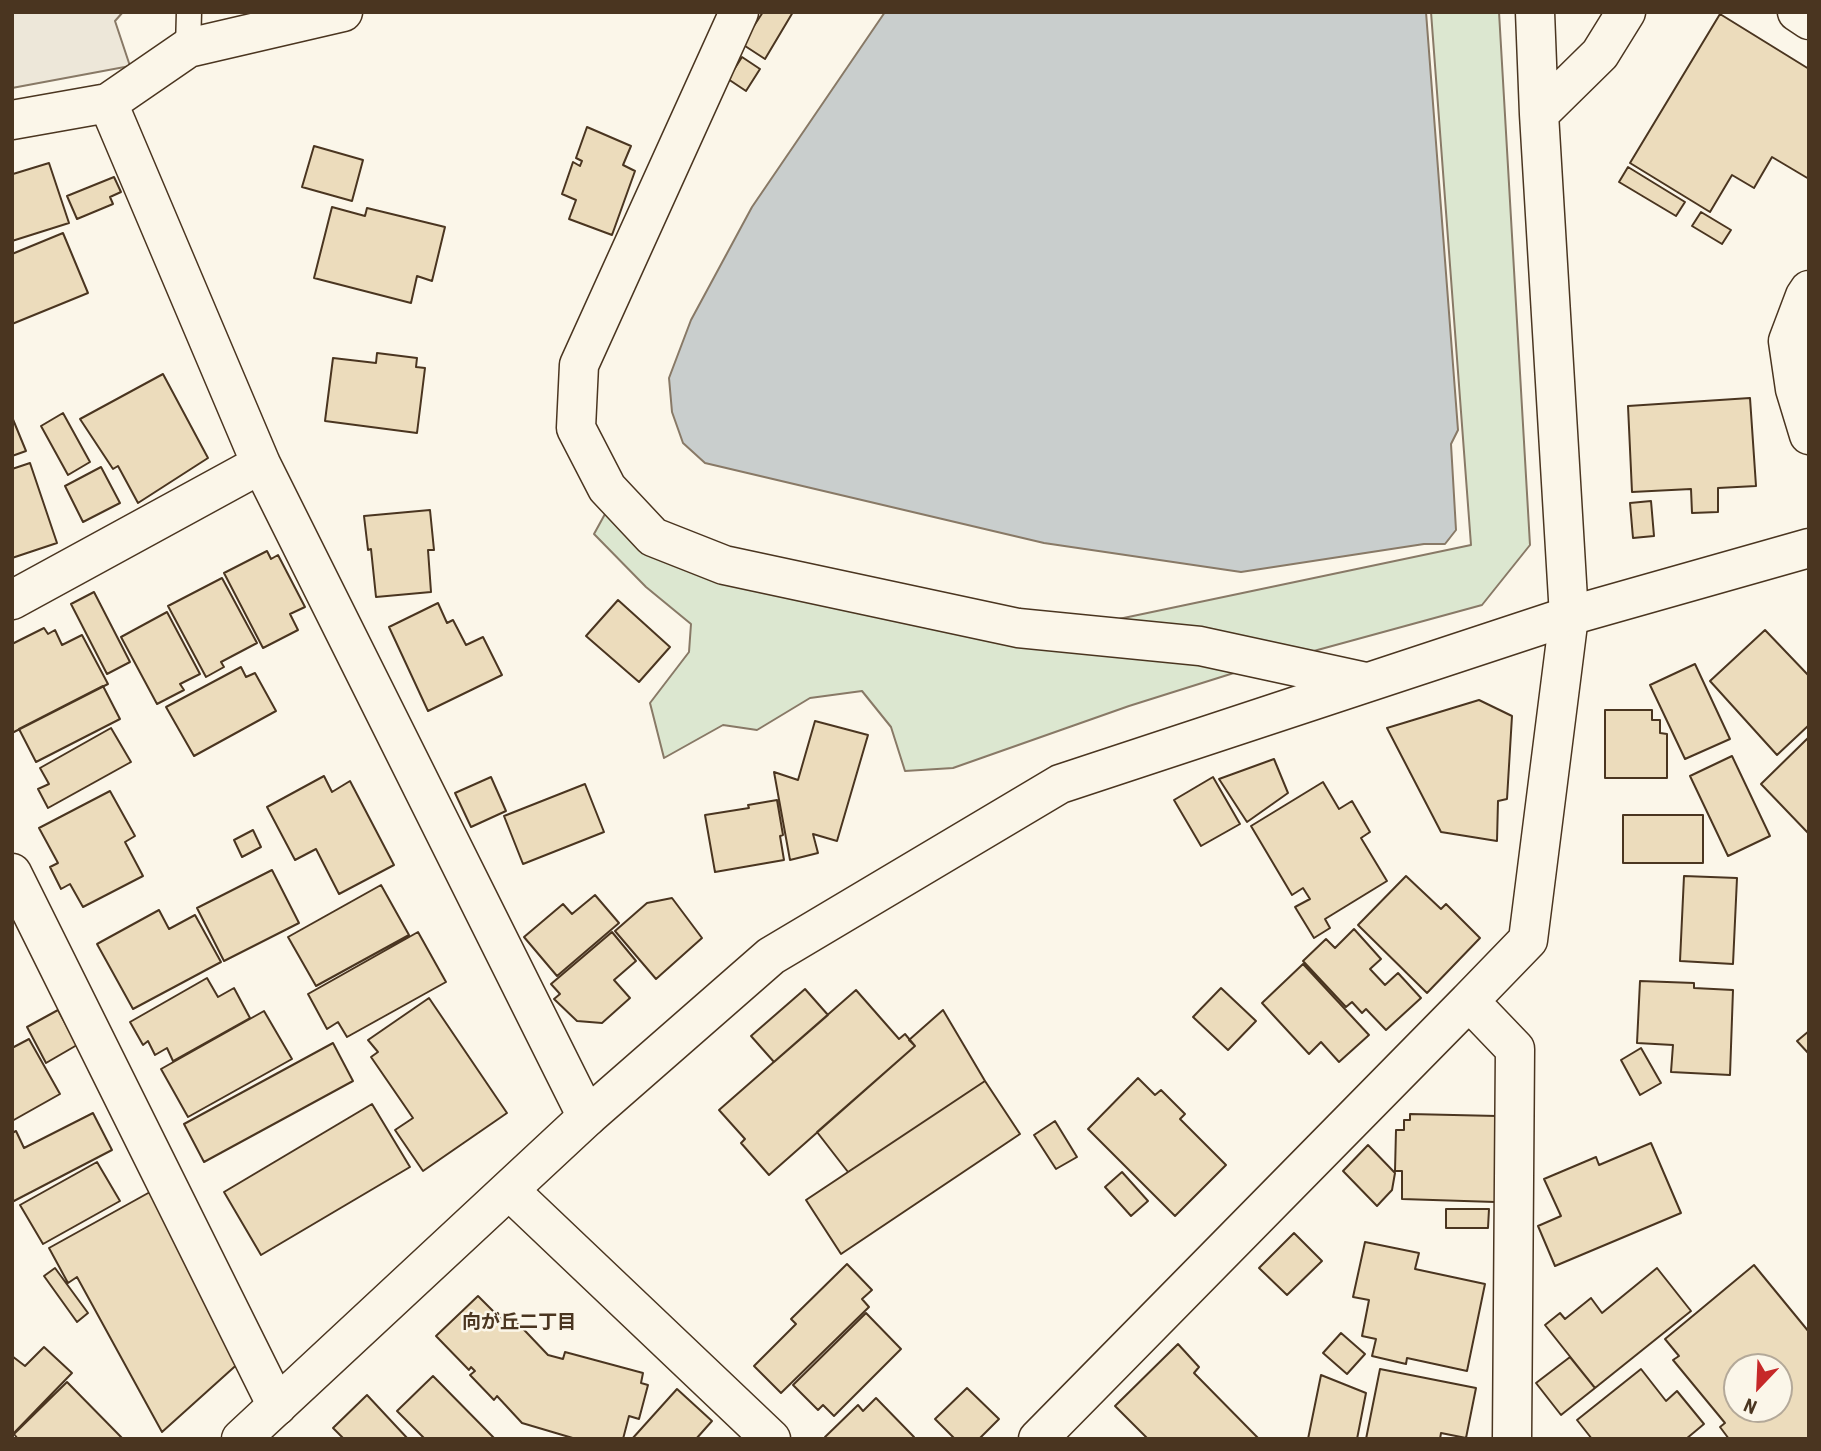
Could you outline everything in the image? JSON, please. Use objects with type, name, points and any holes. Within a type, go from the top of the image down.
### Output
[{"type":"street","points":[[12,120],[108,103],[188,30],[343,12]]},
{"type":"street","points":[[739,12],[579,365],[576,428],[607,488],[653,537],[724,565],[1018,628],[1199,646],[1366,682]]},
{"type":"street","points":[[1038,1439],[1528,940],[1569,616],[1535,12]]},
{"type":"street","points":[[1539,114],[1600,54],[1626,12]]},
{"type":"street","points":[[1797,12],[1809,20]]},
{"type":"street","points":[[108,103],[261,464],[587,1117]]},
{"type":"street","points":[[1809,290],[1788,341],[1796,389],[1809,435]]},
{"type":"street","points":[[12,600],[261,464]]},
{"type":"street","points":[[242,1439],[587,1117],[771,956],[1060,784],[1569,616],[1808,550]]},
{"type":"street","points":[[12,873],[277,1406]]},
{"type":"street","points":[[1469,1001],[1515,1049],[1512,1439]]},
{"type":"street","points":[[510,1191],[771,1439]]},
{"type":"green space","points":[[1431,12],[1499,12],[1530,545],[1482,605],[1237,672],[1129,706],[953,768],[905,771],[891,727],[862,691],[810,698],[757,730],[723,725],[664,758],[650,703],[689,652],[691,624],[646,587],[594,534],[605,514],[650,545],[1014,641],[1471,545]]},
{"type":"shaded area","points":[[12,12],[123,12],[115,21],[130,66],[12,88]]},
{"type":"shaded area","points":[[885,12],[1426,12],[1458,430],[1451,444],[1456,530],[1445,544],[1424,544],[1241,572],[1044,543],[705,463],[683,443],[672,412],[669,378],[691,320],[752,207]]},
{"type":"building","points":[[763,12],[793,12],[765,59],[742,44]]},
{"type":"building","points":[[1720,14],[1809,69],[1809,179],[1772,157],[1754,188],[1732,175],[1710,212],[1630,163]]},
{"type":"building","points":[[742,57],[760,69],[746,91],[728,79]]},
{"type":"building","points":[[587,127],[631,146],[623,165],[635,171],[612,235],[569,219],[576,200],[562,194],[573,162],[580,166],[582,161],[576,158]]},
{"type":"building","points":[[314,146],[363,160],[352,201],[302,187]]},
{"type":"building","points":[[49,163],[69,223],[12,241],[12,172],[13,174]]},
{"type":"building","points":[[1628,167],[1685,202],[1676,216],[1619,182]]},
{"type":"building","points":[[114,177],[121,192],[110,197],[113,204],[77,219],[67,196]]},
{"type":"building","points":[[332,207],[365,216],[367,208],[445,227],[432,281],[417,276],[411,303],[314,278]]},
{"type":"building","points":[[1701,212],[1731,230],[1722,244],[1692,226]]},
{"type":"building","points":[[63,233],[88,293],[12,324],[12,254]]},
{"type":"building","points":[[377,353],[417,358],[416,367],[425,368],[417,433],[325,421],[333,358],[376,363]]},
{"type":"building","points":[[163,374],[208,458],[138,503],[118,466],[113,469],[80,419]]},
{"type":"building","points":[[1750,398],[1756,486],[1718,488],[1718,512],[1692,513],[1691,489],[1632,492],[1628,406]]},
{"type":"building","points":[[63,413],[90,462],[68,475],[41,426]]},
{"type":"building","points":[[12,417],[26,451],[12,456]]},
{"type":"building","points":[[30,463],[57,543],[12,558],[12,469]]},
{"type":"building","points":[[101,467],[120,503],[83,522],[65,486]]},
{"type":"building","points":[[1651,501],[1654,536],[1633,538],[1630,503]]},
{"type":"building","points":[[430,510],[434,550],[428,550],[431,592],[376,597],[364,516]]},
{"type":"building","points":[[267,551],[271,559],[278,555],[305,607],[290,614],[298,630],[263,648],[224,573]]},
{"type":"building","points":[[222,578],[257,643],[221,662],[224,667],[206,677],[168,606]]},
{"type":"building","points":[[94,592],[130,662],[107,674],[71,604]]},
{"type":"building","points":[[618,600],[670,647],[639,682],[586,636]]},
{"type":"building","points":[[438,603],[447,623],[453,620],[466,645],[483,637],[502,675],[428,711],[389,627]]},
{"type":"building","points":[[167,612],[200,674],[180,684],[184,690],[157,704],[121,637]]},
{"type":"building","points":[[44,628],[48,634],[55,630],[62,645],[82,635],[108,684],[12,733],[12,644]]},
{"type":"building","points":[[1765,630],[1809,676],[1809,725],[1777,755],[1710,681]]},
{"type":"building","points":[[1695,664],[1730,739],[1685,759],[1650,685]]},
{"type":"building","points":[[241,667],[246,677],[255,673],[276,711],[194,756],[166,707]]},
{"type":"building","points":[[103,686],[120,719],[36,762],[19,729]]},
{"type":"building","points":[[1479,700],[1512,716],[1507,799],[1498,801],[1497,841],[1441,832],[1387,728]]},
{"type":"building","points":[[1605,710],[1652,710],[1652,720],[1660,720],[1660,733],[1667,734],[1667,778],[1605,778]]},
{"type":"building","points":[[815,721],[868,735],[837,841],[813,834],[818,853],[790,860],[774,772],[798,780]]},
{"type":"building","points":[[111,728],[131,762],[48,808],[38,789],[49,784],[40,768]]},
{"type":"building","points":[[1809,737],[1809,834],[1761,784]]},
{"type":"building","points":[[1732,756],[1770,836],[1728,856],[1690,776]]},
{"type":"building","points":[[1274,759],[1288,793],[1247,822],[1219,779]]},
{"type":"building","points":[[324,776],[332,792],[350,781],[394,865],[339,894],[316,849],[295,860],[267,807]]},
{"type":"building","points":[[491,777],[506,811],[471,827],[455,793]]},
{"type":"building","points":[[1213,777],[1240,824],[1201,846],[1174,800]]},
{"type":"building","points":[[1323,782],[1339,809],[1352,801],[1370,832],[1361,838],[1387,881],[1325,919],[1330,928],[1314,938],[1295,907],[1310,899],[1303,888],[1292,895],[1251,826]]},
{"type":"building","points":[[585,784],[604,832],[523,864],[504,816]]},
{"type":"building","points":[[110,791],[135,836],[125,842],[143,876],[83,907],[70,884],[61,889],[50,867],[58,863],[39,828]]},
{"type":"building","points":[[777,800],[784,860],[715,872],[705,815],[749,808],[748,805]]},
{"type":"building","points":[[1623,815],[1703,815],[1703,863],[1623,863]]},
{"type":"building","points":[[253,830],[261,847],[242,857],[234,840]]},
{"type":"building","points":[[272,870],[299,923],[224,961],[197,908]]},
{"type":"building","points":[[1406,876],[1441,909],[1446,904],[1480,938],[1427,993],[1358,925]]},
{"type":"building","points":[[1684,876],[1737,878],[1733,964],[1680,961]]},
{"type":"building","points":[[381,885],[409,935],[316,986],[288,937]]},
{"type":"building","points":[[595,895],[619,923],[557,976],[524,937],[563,904],[572,914]]},
{"type":"building","points":[[672,898],[702,938],[656,979],[615,931],[647,903]]},
{"type":"building","points":[[159,910],[169,929],[195,915],[221,962],[133,1009],[97,944]]},
{"type":"building","points":[[1354,929],[1381,959],[1370,969],[1385,985],[1398,973],[1421,998],[1386,1030],[1366,1009],[1362,1013],[1352,1002],[1346,1007],[1303,961],[1326,939],[1335,948]]},
{"type":"building","points":[[418,932],[446,982],[347,1037],[338,1022],[327,1029],[308,994]]},
{"type":"building","points":[[612,932],[636,961],[614,980],[630,998],[602,1023],[577,1021],[554,999],[560,994],[551,984]]},
{"type":"building","points":[[1303,964],[1369,1035],[1339,1062],[1321,1042],[1309,1054],[1262,1003]]},
{"type":"building","points":[[207,978],[218,997],[234,988],[250,1018],[173,1061],[167,1048],[155,1055],[148,1041],[143,1045],[130,1022]]},
{"type":"building","points":[[1640,981],[1694,983],[1694,988],[1733,990],[1730,1075],[1671,1072],[1673,1045],[1637,1043]]},
{"type":"building","points":[[1221,988],[1256,1021],[1228,1050],[1193,1017]]},
{"type":"building","points":[[805,989],[828,1015],[774,1062],[751,1036]]},
{"type":"building","points":[[856,990],[899,1039],[905,1034],[915,1046],[769,1175],[741,1143],[745,1139],[719,1110]]},
{"type":"building","points":[[429,998],[507,1113],[423,1171],[395,1130],[413,1118],[371,1057],[378,1052],[368,1040]]},
{"type":"building","points":[[58,1010],[77,1045],[46,1063],[27,1027]]},
{"type":"building","points":[[943,1010],[985,1081],[848,1172],[817,1132],[915,1046],[909,1040]]},
{"type":"building","points":[[264,1011],[292,1059],[188,1117],[161,1069]]},
{"type":"building","points":[[1809,1031],[1809,1054],[1797,1041]]},
{"type":"building","points":[[29,1039],[60,1094],[12,1121],[12,1048]]},
{"type":"building","points":[[333,1043],[353,1081],[204,1162],[184,1124]]},
{"type":"building","points":[[1641,1048],[1661,1083],[1640,1095],[1621,1060]]},
{"type":"building","points":[[1138,1078],[1155,1095],[1161,1090],[1185,1114],[1180,1119],[1226,1165],[1175,1216],[1088,1129]]},
{"type":"building","points":[[985,1081],[1020,1134],[841,1254],[806,1200]]},
{"type":"building","points":[[372,1104],[410,1167],[261,1255],[224,1192]]},
{"type":"building","points":[[93,1113],[112,1150],[12,1202],[12,1133],[16,1131],[24,1148]]},
{"type":"building","points":[[1410,1114],[1497,1116],[1495,1202],[1402,1199],[1402,1171],[1395,1171],[1396,1130],[1404,1130],[1404,1120],[1410,1120]]},
{"type":"building","points":[[1055,1121],[1077,1157],[1056,1169],[1034,1135]]},
{"type":"building","points":[[1651,1143],[1681,1213],[1555,1266],[1538,1226],[1561,1216],[1544,1179],[1596,1157],[1599,1165]]},
{"type":"building","points":[[1368,1145],[1395,1173],[1392,1190],[1377,1206],[1343,1171]]},
{"type":"building","points":[[97,1162],[120,1201],[43,1244],[20,1205]]},
{"type":"building","points":[[1122,1172],[1148,1201],[1131,1216],[1105,1187]]},
{"type":"building","points":[[150,1192],[242,1360],[162,1432],[77,1277],[68,1283],[49,1248]]},
{"type":"building","points":[[1446,1209],[1489,1209],[1488,1228],[1446,1228]]},
{"type":"building","points":[[1294,1233],[1322,1261],[1287,1295],[1259,1268]]},
{"type":"building","points":[[1365,1242],[1419,1253],[1415,1269],[1485,1284],[1467,1371],[1407,1358],[1406,1364],[1372,1356],[1376,1339],[1362,1336],[1369,1300],[1353,1297]]},
{"type":"building","points":[[847,1264],[872,1290],[862,1299],[869,1307],[781,1393],[754,1366],[796,1324],[791,1319]]},
{"type":"building","points":[[1754,1265],[1809,1332],[1809,1439],[1729,1439],[1720,1427],[1725,1423],[1793,1423],[1793,1353],[1723,1353],[1723,1421],[1673,1360],[1679,1356],[1665,1339]]},
{"type":"building","points":[[55,1268],[88,1313],[77,1322],[44,1276]]},
{"type":"building","points":[[1657,1268],[1691,1311],[1595,1388],[1545,1325],[1560,1313],[1565,1319],[1591,1298],[1602,1313]]},
{"type":"building","points":[[478,1296],[503,1321],[509,1314],[548,1355],[563,1359],[565,1352],[643,1373],[641,1383],[648,1385],[639,1419],[629,1416],[623,1439],[576,1439],[522,1423],[497,1396],[494,1400],[470,1375],[475,1371],[471,1367],[469,1370],[436,1336]]},
{"type":"building","points":[[866,1313],[901,1349],[834,1416],[823,1405],[818,1410],[793,1385]]},
{"type":"building","points":[[1341,1333],[1365,1354],[1347,1374],[1323,1353]]},
{"type":"building","points":[[1178,1344],[1199,1367],[1194,1373],[1259,1439],[1148,1439],[1115,1406]]},
{"type":"building","points":[[44,1347],[72,1373],[12,1435],[12,1356],[25,1366]]},
{"type":"building","points":[[1570,1357],[1595,1388],[1561,1415],[1536,1383]]},
{"type":"building","points":[[1380,1369],[1476,1388],[1466,1438],[1441,1433],[1440,1439],[1366,1439]]},
{"type":"building","points":[[1641,1369],[1666,1401],[1677,1391],[1704,1424],[1686,1439],[1592,1439],[1577,1420]]},
{"type":"building","points":[[1321,1375],[1366,1393],[1357,1439],[1308,1439]]},
{"type":"building","points":[[433,1376],[495,1439],[425,1439],[397,1411]]},
{"type":"building","points":[[67,1382],[123,1439],[18,1439],[14,1434]]},
{"type":"building","points":[[967,1388],[999,1419],[979,1439],[955,1439],[935,1419]]},
{"type":"building","points":[[677,1389],[712,1421],[696,1439],[632,1439]]},
{"type":"building","points":[[367,1395],[408,1439],[344,1439],[333,1428]]},
{"type":"building","points":[[876,1398],[914,1437],[912,1439],[825,1437],[858,1405],[863,1411]]},
{"type":"district","name":"向が丘二丁目","points":[[519,1323]]}]
